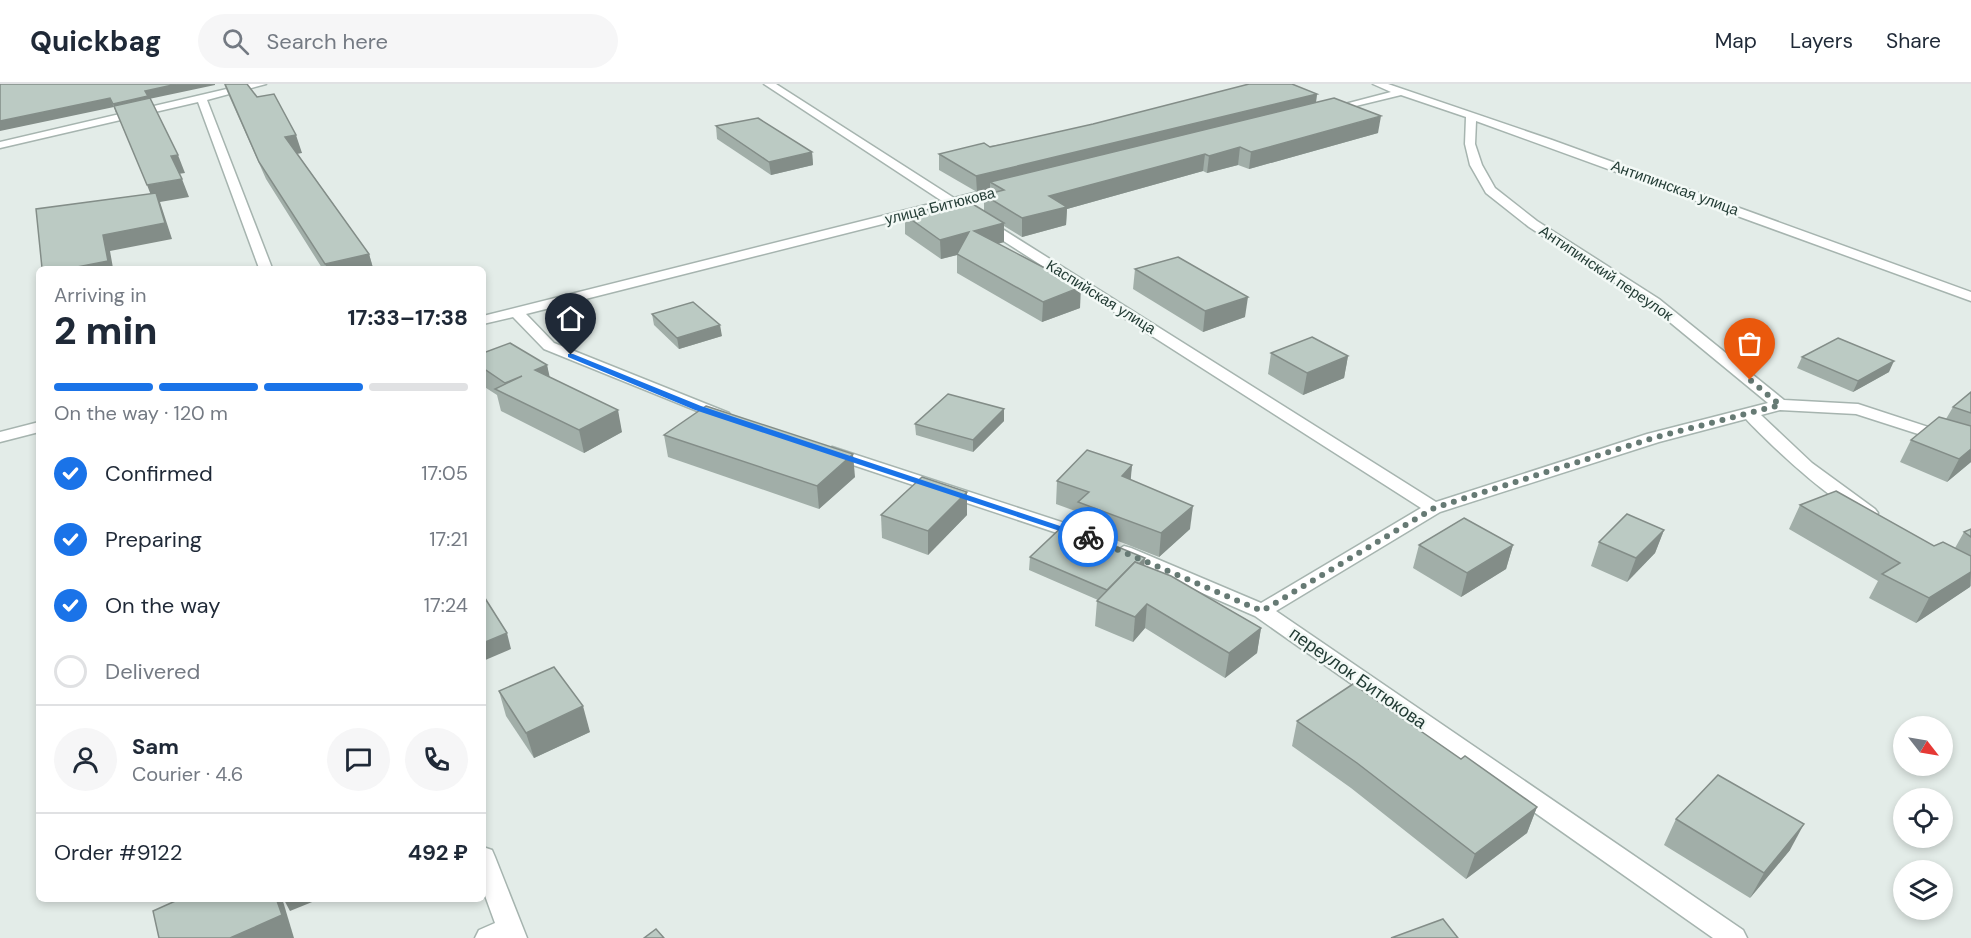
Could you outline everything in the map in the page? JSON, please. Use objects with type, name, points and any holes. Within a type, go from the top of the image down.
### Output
[{"type":"street","points":[[0,146],[202,100],[261,84]]},
{"type":"street","name":"Каспийская улица","points":[[769,84],[1434,508]]},
{"type":"street","name":"Антипинская улица","points":[[1378,84],[1398,93],[1548,142],[1971,297]]},
{"type":"street","points":[[1318,112],[1398,93]]},
{"type":"street","points":[[202,100],[265,266]]},
{"type":"street","name":"Антипинский переулок","points":[[1471,117],[1473,155],[1490,190],[1533,224],[1654,303],[1780,405]]},
{"type":"street","name":"улица Битюкова","points":[[486,319],[1032,183]]},
{"type":"street","points":[[516,312],[549,346],[698,408],[742,423]]},
{"type":"street","points":[[1262,611],[1434,508],[1653,438],[1780,405],[1858,409],[1971,446]]},
{"type":"street","points":[[1750,413],[1769,435],[1808,469],[1883,523]]},
{"type":"street","points":[[0,437],[36,428]]},
{"type":"street","name":"переулок Битюкова","points":[[809,445],[1104,543],[1262,611],[1734,938]]},
{"type":"street","points":[[486,868],[504,935]]},
{"type":"building","points":[[0,84],[177,84],[145,91],[148,96],[113,104],[110,98],[0,121]]},
{"type":"building","points":[[225,84],[247,84],[257,97],[274,94],[296,135],[285,137],[369,254],[325,264],[259,162]]},
{"type":"building","points":[[1249,84],[1292,84],[1317,94],[976,176],[939,154],[984,143],[990,147],[1093,124]]},
{"type":"building","points":[[150,98],[178,155],[171,156],[182,179],[147,185],[114,106]]},
{"type":"building","points":[[1334,98],[1381,116],[1251,152],[1240,147],[1209,156],[1205,154],[1049,196],[1067,207],[1022,218],[984,195],[1004,190],[990,182]]},
{"type":"building","points":[[758,118],[812,152],[769,162],[716,126]]},
{"type":"building","points":[[156,193],[165,223],[103,235],[108,261],[82,266],[42,266],[36,209]]},
{"type":"building","points":[[966,200],[1004,223],[974,231],[1081,287],[1043,302],[957,254],[969,232],[940,240],[905,215]]},
{"type":"building","points":[[1178,257],[1248,297],[1205,311],[1135,269]]},
{"type":"building","points":[[693,302],[720,325],[677,338],[652,314]]},
{"type":"building","points":[[1312,337],[1348,356],[1307,373],[1271,353]]},
{"type":"building","points":[[1838,338],[1894,361],[1858,381],[1802,357]]},
{"type":"building","points":[[510,343],[547,365],[535,370],[618,410],[579,430],[495,389],[522,376],[505,383],[486,370],[486,352]]},
{"type":"building","points":[[1971,392],[1971,413],[1953,407]]},
{"type":"building","points":[[948,394],[1004,409],[973,440],[915,424]]},
{"type":"building","points":[[706,406],[853,454],[817,486],[664,435]]},
{"type":"building","points":[[1939,417],[1971,426],[1971,449],[1959,459],[1911,440]]},
{"type":"building","points":[[1087,450],[1132,465],[1122,476],[1193,506],[1161,533],[1078,502],[1089,492],[1057,481]]},
{"type":"building","points":[[922,477],[967,492],[928,531],[881,515]]},
{"type":"building","points":[[1836,491],[1934,546],[1943,542],[1971,556],[1971,572],[1929,598],[1882,574],[1900,563],[1800,505]]},
{"type":"building","points":[[1627,514],[1664,530],[1636,558],[1599,542]]},
{"type":"building","points":[[1464,518],[1513,545],[1467,573],[1419,545]]},
{"type":"building","points":[[1064,525],[1145,558],[1139,564],[1135,562],[1107,590],[1030,557]]},
{"type":"building","points":[[1971,529],[1971,537],[1964,532]]},
{"type":"building","points":[[1135,562],[1171,576],[1261,628],[1229,653],[1147,604],[1135,617],[1097,601]]},
{"type":"building","points":[[486,600],[507,633],[486,642]]},
{"type":"building","points":[[554,667],[583,706],[526,733],[499,691]]},
{"type":"building","points":[[1353,684],[1461,759],[1465,756],[1537,807],[1475,854],[1357,763],[1297,721]]},
{"type":"building","points":[[1718,775],[1804,824],[1764,873],[1676,819]]},
{"type":"building","points":[[173,902],[277,902],[282,915],[230,938],[159,938],[153,911]]},
{"type":"building","points":[[1443,919],[1458,938],[1391,938]]},
{"type":"building","points":[[656,929],[664,938],[644,938]]},
{"type":"way so far","points":[[1088,537],[1262,611],[1434,508],[1653,438],[1780,405],[1750,380]]},
{"type":"route","points":[[571,355],[698,408],[1088,537]]}]
